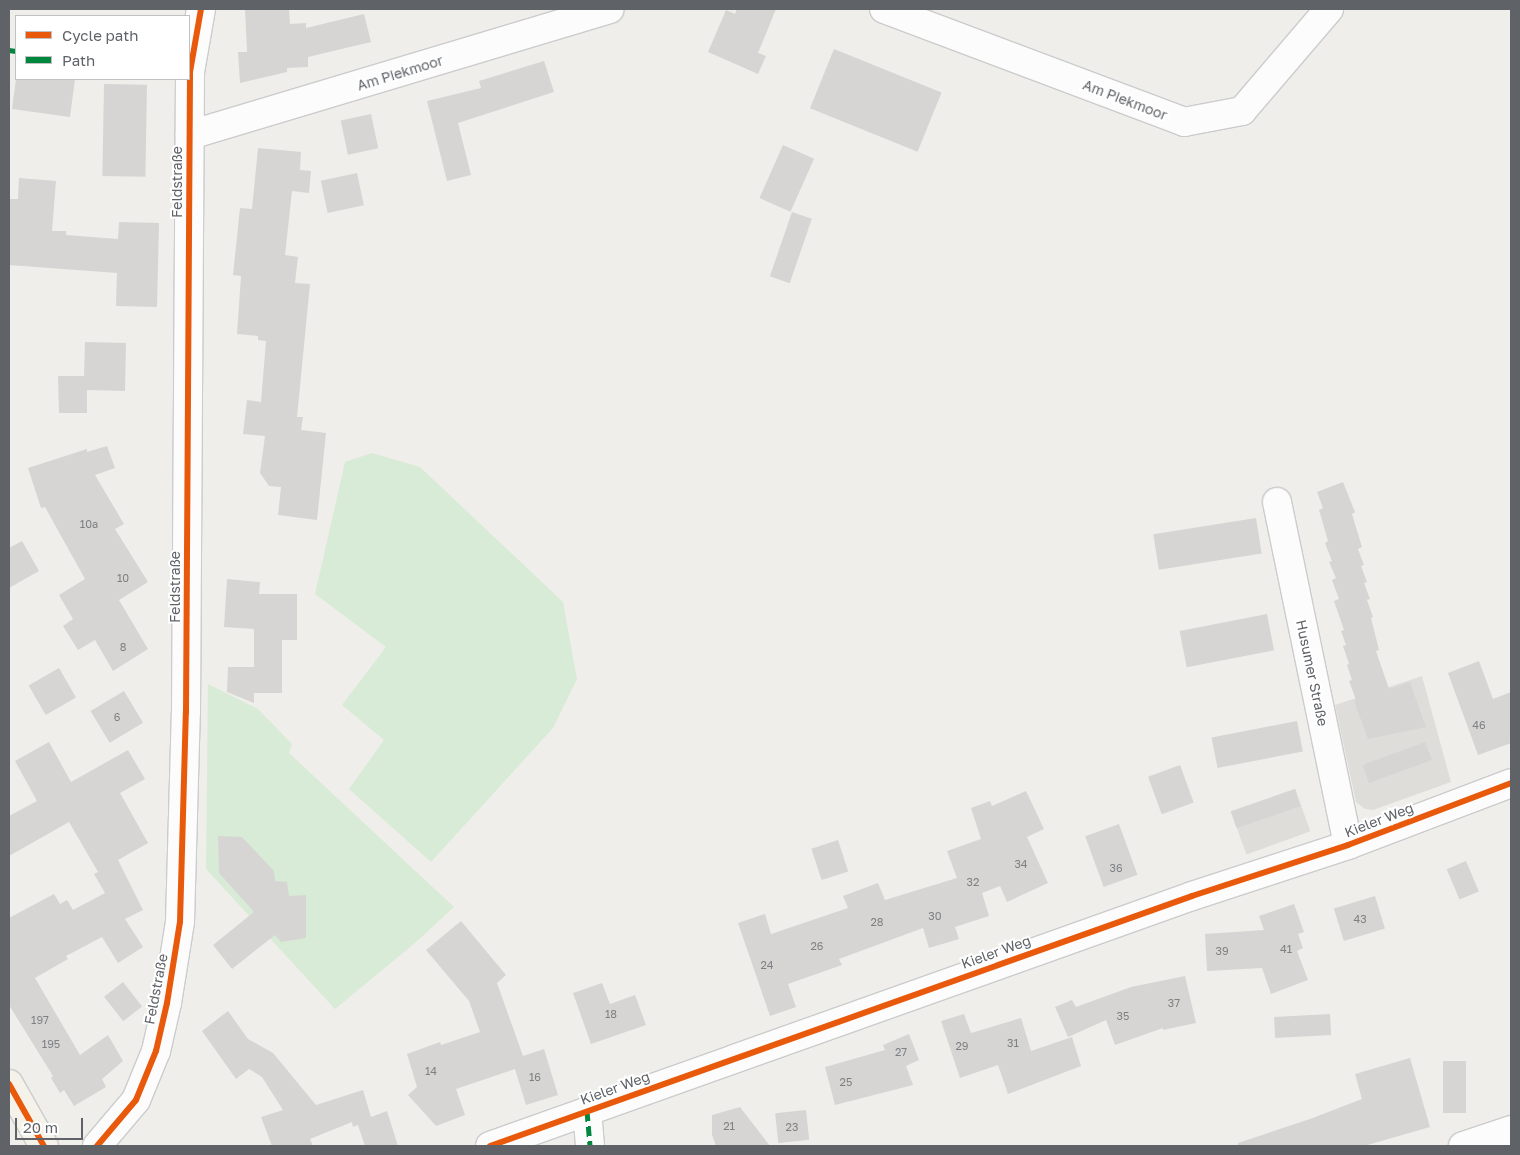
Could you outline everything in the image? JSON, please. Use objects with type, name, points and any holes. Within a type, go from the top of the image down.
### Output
[{"type":"main road","points":[[9,1084],[44,1146]]},
{"type":"street","name":"Feldstraße","points":[[97,1146],[136,1100],[156,1051],[167,1004],[180,922],[186,702],[190,72],[202,9]]},
{"type":"street","name":"Am Piekmoor","points":[[190,135],[609,9]]},
{"type":"street","name":"Am Piekmoor","points":[[884,9],[1184,122],[1242,111],[1329,9]]},
{"type":"street","name":"Husumer Straße","points":[[1277,502],[1348,845]]},
{"type":"street","name":"Kieler Weg","points":[[490,1146],[1192,896],[1348,845],[1511,783]]},
{"type":"street","points":[[587,1111],[590,1146]]},
{"type":"street","points":[[1463,1146],[1511,1130]]},
{"type":"shaded area","points":[[1422,676],[1451,782],[1373,810],[1365,809],[1356,802],[1335,705]]},
{"type":"shaded area","points":[[1295,789],[1310,831],[1246,855],[1231,812]]},
{"type":"green space","points":[[372,453],[420,467],[563,602],[577,679],[553,728],[431,862],[349,789],[384,740],[342,705],[386,647],[315,594],[345,462]]},
{"type":"green space","points":[[208,684],[258,709],[292,744],[289,753],[454,907],[415,943],[335,1009],[206,869]]},
{"type":"building","points":[[245,9],[289,9],[290,24],[306,23],[306,28],[364,14],[371,42],[308,57],[308,67],[287,68],[287,72],[240,83],[238,52],[247,52]]},
{"type":"building","points":[[737,9],[776,9],[758,53],[766,56],[758,74],[708,52],[726,10],[735,14]]},
{"type":"building","points":[[834,49],[942,92],[918,152],[810,108]]},
{"type":"building","points":[[544,61],[554,92],[458,123],[471,175],[447,181],[427,101],[481,88],[479,81]]},
{"type":"building","points":[[16,80],[75,80],[70,117],[12,109]]},
{"type":"building","points":[[104,84],[147,85],[145,177],[102,176]]},
{"type":"building","points":[[371,114],[378,148],[348,155],[341,120]]},
{"type":"building","points":[[783,145],[814,159],[790,212],[759,198]]},
{"type":"building","points":[[258,148],[301,152],[300,170],[311,171],[309,193],[292,191],[285,255],[298,257],[295,283],[310,284],[297,417],[303,417],[301,430],[326,433],[317,520],[278,515],[281,487],[269,486],[260,473],[265,436],[243,434],[247,400],[261,402],[266,341],[258,340],[258,336],[237,334],[241,276],[233,275],[240,208],[252,209]]},
{"type":"building","points":[[357,173],[364,205],[328,213],[321,181]]},
{"type":"building","points":[[19,178],[56,181],[52,231],[66,231],[66,235],[118,239],[119,222],[159,223],[157,307],[116,306],[117,273],[9,265],[9,199],[18,199]]},
{"type":"building","points":[[792,212],[812,219],[790,283],[770,276]]},
{"type":"building","points":[[85,342],[126,343],[125,391],[87,390],[87,413],[59,413],[58,376],[84,376]]},
{"type":"building","points":[[107,446],[115,468],[95,475],[124,524],[115,529],[148,582],[119,600],[148,649],[113,671],[95,640],[78,650],[63,626],[73,619],[59,595],[85,579],[45,507],[41,508],[28,468],[87,449],[87,452]]},
{"type":"building","points":[[1343,482],[1355,512],[1352,514],[1362,547],[1358,549],[1364,565],[1361,566],[1367,582],[1364,583],[1370,599],[1367,600],[1373,617],[1371,618],[1379,650],[1376,651],[1389,689],[1410,682],[1426,727],[1368,739],[1354,701],[1356,700],[1349,681],[1352,680],[1347,665],[1349,664],[1343,646],[1346,645],[1341,631],[1344,630],[1334,601],[1339,599],[1332,580],[1336,578],[1329,562],[1332,561],[1325,543],[1328,541],[1319,510],[1323,508],[1317,492]]},
{"type":"building","points":[[1256,518],[1262,554],[1159,570],[1153,534]]},
{"type":"building","points":[[22,541],[39,571],[9,588],[9,548]]},
{"type":"building","points":[[227,579],[260,582],[259,594],[297,594],[297,640],[282,640],[282,693],[254,693],[254,703],[227,692],[228,667],[254,667],[254,629],[224,627]]},
{"type":"building","points":[[1267,614],[1274,650],[1187,667],[1180,631]]},
{"type":"building","points":[[1479,661],[1493,699],[1511,692],[1511,743],[1478,755],[1448,673]]},
{"type":"building","points":[[59,668],[76,697],[46,715],[29,686]]},
{"type":"building","points":[[124,691],[143,723],[110,743],[91,711]]},
{"type":"building","points":[[1297,721],[1303,751],[1218,768],[1212,738]]},
{"type":"building","points":[[49,742],[71,782],[128,750],[145,779],[120,793],[148,843],[118,860],[143,910],[125,919],[143,947],[118,963],[102,937],[66,956],[68,959],[35,978],[80,1055],[108,1035],[123,1061],[102,1079],[106,1087],[74,1106],[64,1090],[60,1093],[51,1078],[53,1076],[9,1005],[9,918],[54,894],[60,904],[67,900],[73,910],[105,893],[94,874],[98,872],[69,822],[9,856],[9,816],[37,801],[15,761]]},
{"type":"building","points":[[1425,742],[1432,760],[1369,783],[1363,766],[1365,764]]},
{"type":"building","points":[[1180,765],[1194,803],[1162,814],[1148,777]]},
{"type":"building","points":[[1295,789],[1301,806],[1237,828],[1231,811]]},
{"type":"building","points":[[1026,791],[1044,829],[1027,837],[1048,883],[1007,902],[1000,886],[982,893],[989,916],[955,927],[959,939],[929,948],[923,928],[839,959],[842,965],[788,984],[796,1007],[770,1016],[738,923],[765,914],[771,934],[848,908],[843,896],[878,883],[885,900],[957,878],[947,851],[981,839],[971,808],[990,801],[992,806]]},
{"type":"building","points":[[1119,824],[1137,875],[1104,887],[1085,836]]},
{"type":"building","points":[[218,836],[242,837],[274,871],[275,881],[287,882],[289,896],[306,895],[306,938],[281,942],[275,935],[232,969],[213,945],[254,912],[219,873]]},
{"type":"building","points":[[838,840],[848,871],[822,880],[811,849]]},
{"type":"building","points":[[1466,861],[1479,891],[1460,900],[1447,869]]},
{"type":"building","points":[[1375,896],[1385,929],[1344,941],[1334,909]]},
{"type":"building","points":[[1294,904],[1304,932],[1298,934],[1303,948],[1297,951],[1308,980],[1271,994],[1262,968],[1207,971],[1205,934],[1264,930],[1259,916]]},
{"type":"building","points":[[461,921],[506,975],[497,983],[523,1056],[544,1049],[558,1095],[526,1105],[515,1069],[456,1089],[465,1115],[436,1126],[408,1095],[417,1087],[407,1054],[440,1042],[441,1045],[480,1032],[469,1001],[426,950]]},
{"type":"building","points":[[1185,976],[1196,1023],[1163,1030],[1163,1028],[1115,1045],[1106,1020],[1068,1037],[1055,1007],[1072,1000],[1076,1007],[1131,987]]},
{"type":"building","points":[[123,982],[142,1006],[123,1021],[104,997]]},
{"type":"building","points":[[602,983],[610,1004],[635,995],[646,1025],[591,1044],[573,993]]},
{"type":"building","points":[[228,1011],[248,1039],[273,1053],[316,1105],[363,1090],[371,1117],[387,1111],[398,1146],[365,1146],[358,1125],[353,1127],[352,1122],[310,1139],[313,1146],[272,1146],[261,1117],[283,1110],[262,1077],[249,1069],[236,1079],[202,1031]]},
{"type":"building","points":[[964,1014],[971,1033],[1021,1018],[1031,1051],[1072,1037],[1081,1066],[1008,1094],[998,1065],[960,1078],[941,1021]]},
{"type":"building","points":[[1330,1014],[1331,1035],[1275,1038],[1274,1017]]},
{"type":"building","points":[[909,1034],[919,1060],[906,1066],[913,1085],[835,1105],[825,1067],[885,1050],[883,1045]]},
{"type":"building","points":[[1410,1058],[1430,1127],[1364,1146],[1238,1146],[1238,1143],[1362,1099],[1355,1074]]},
{"type":"building","points":[[1443,1061],[1466,1061],[1466,1113],[1443,1113]]},
{"type":"building","points":[[740,1107],[770,1146],[716,1146],[712,1135],[712,1115]]},
{"type":"building","points":[[806,1110],[809,1140],[778,1143],[775,1113]]},
{"type":"marked path","points":[[9,50],[15,51]]},
{"type":"marked path","points":[[587,1111],[590,1146]]},
{"type":"cycle path","points":[[190,72],[201,9]]},
{"type":"cycle path","points":[[97,1146],[136,1100],[156,1051],[167,1003],[180,922],[186,712],[190,80]]},
{"type":"cycle path","points":[[490,1146],[1192,896],[1348,845],[1511,783]]},
{"type":"cycle path","points":[[9,1084],[44,1146]]}]
